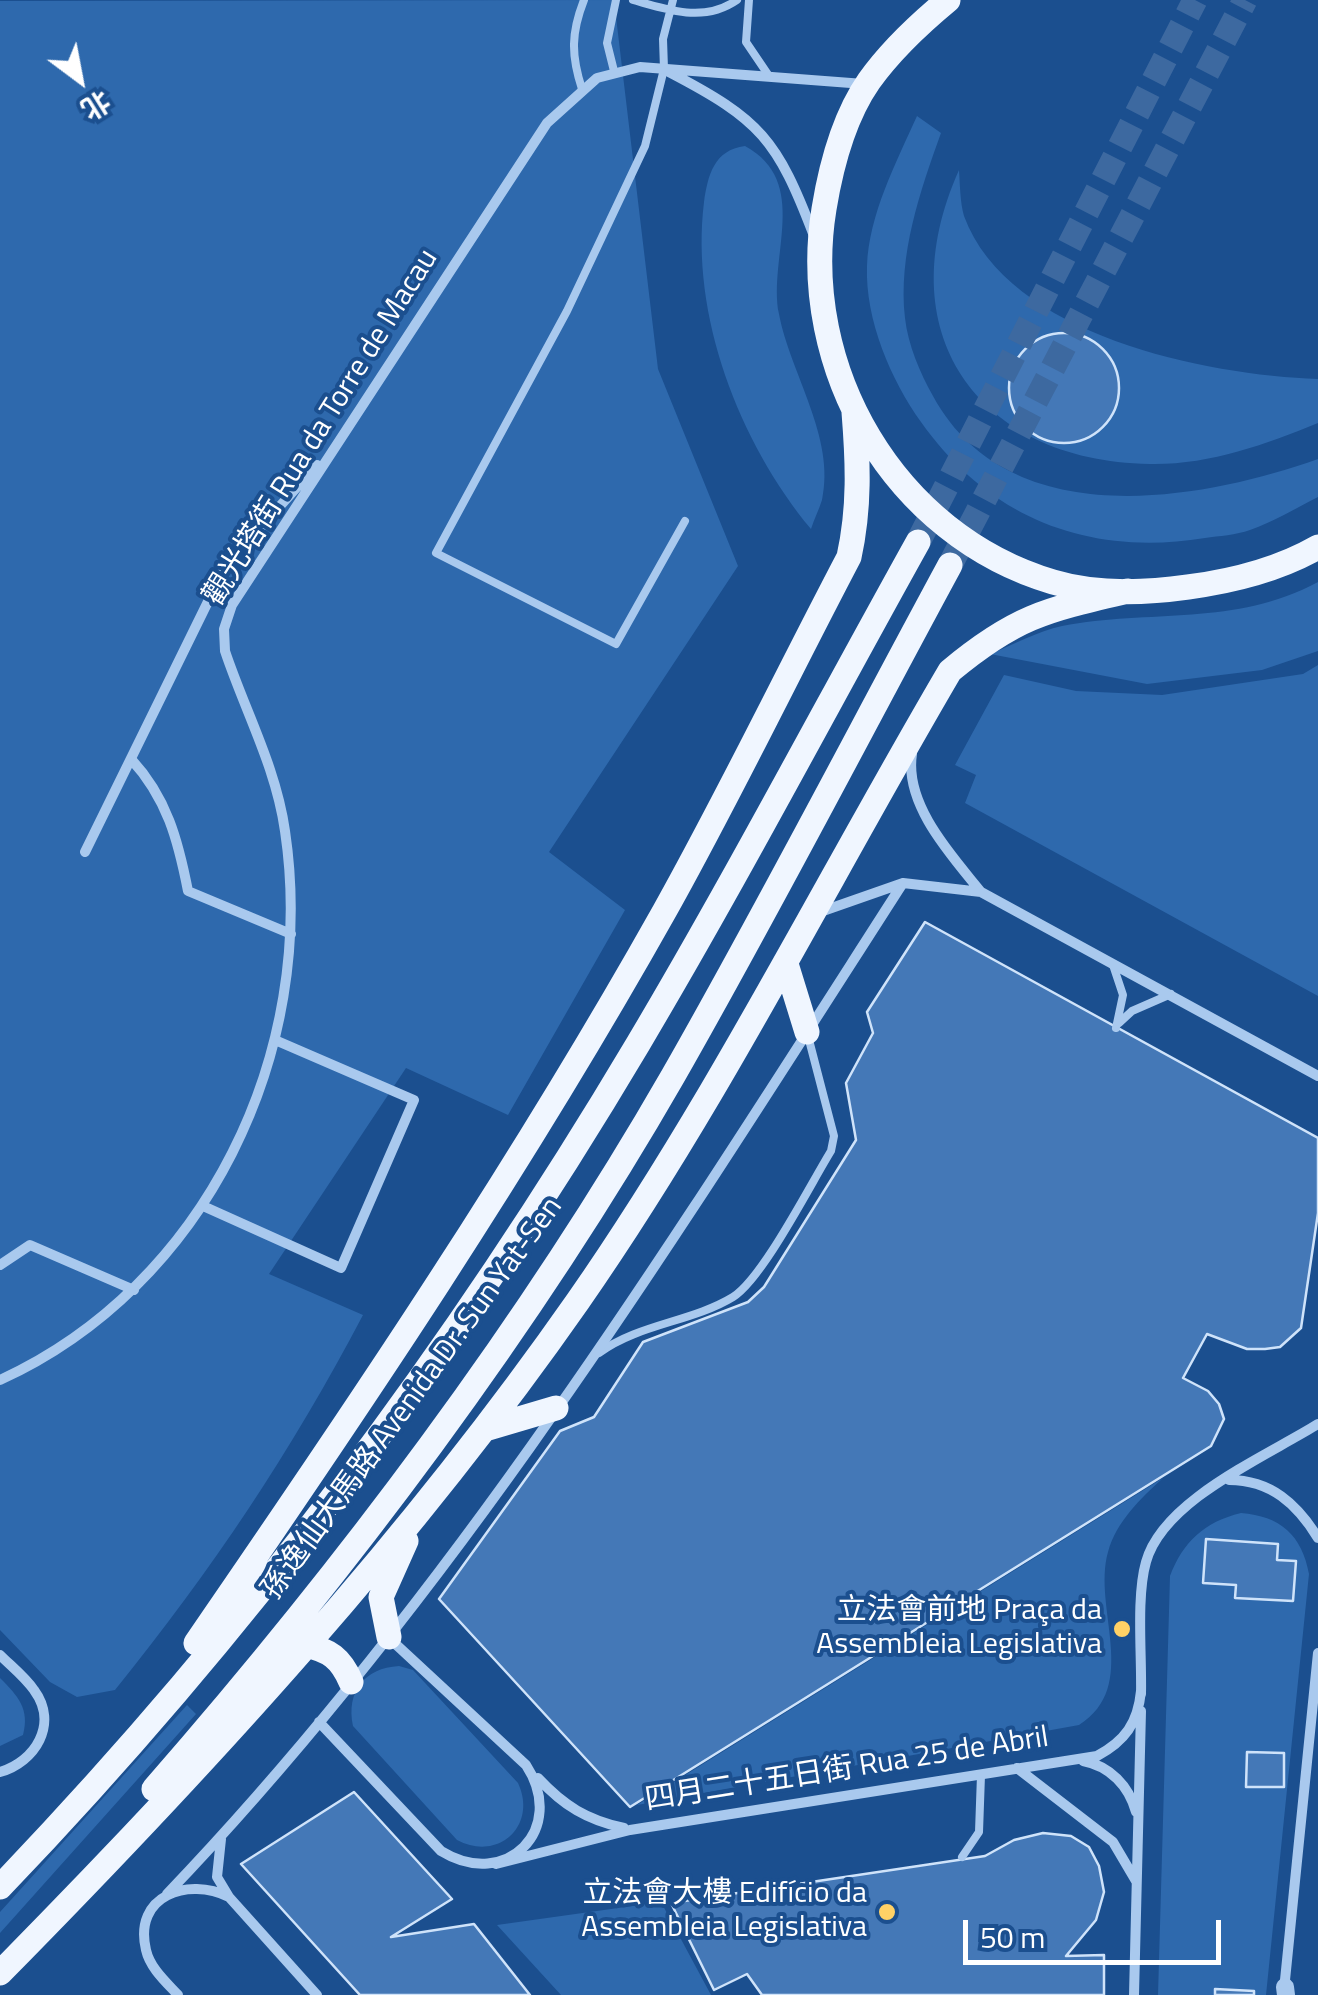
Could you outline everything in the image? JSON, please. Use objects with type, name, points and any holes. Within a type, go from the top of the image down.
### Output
[{"type":"main road","points":[[948,0],[902,43],[867,85],[838,151],[818,246],[825,332],[854,412],[904,488],[940,522],[1009,564],[1052,582],[1128,592]]},
{"type":"main road","points":[[96,1786],[370,1392],[664,912],[849,557],[859,479],[854,412]]},
{"type":"main road","name":"孫逸仙大馬路 Avenida Dr. Sun Yat-Sen","points":[[0,1887],[96,1786],[316,1521],[459,1324],[639,1042],[918,542]]},
{"type":"main road","points":[[0,1973],[138,1834],[305,1645],[485,1428],[578,1300],[689,1133],[950,672],[997,632],[1050,609],[1128,592],[1249,576],[1313,551]]},
{"type":"main road","name":"孫逸仙大馬路 Avenida Dr. Sun Yat-Sen","points":[[0,1957],[68,1888],[186,1753],[296,1618],[500,1345],[672,1077],[950,564]]},
{"type":"main road","points":[[786,964],[808,1032]]},
{"type":"main road","points":[[485,1428],[556,1408]]},
{"type":"main road","points":[[388,1637],[381,1597],[386,1581],[435,1489]]},
{"type":"main road","points":[[305,1645],[326,1650],[338,1659],[350,1682]]},
{"type":"street","points":[[664,69],[725,101],[756,124],[792,180],[818,246]]},
{"type":"street","points":[[614,71],[664,69],[867,85]]},
{"type":"street","name":"觀光塔街 Rua da Torre de Macau","points":[[0,1380],[91,1326],[134,1290],[203,1206],[245,1129],[275,1040],[291,934],[285,828],[261,738],[225,651],[224,629],[232,604],[547,123],[582,89],[614,71]]},
{"type":"street","points":[[85,852],[225,567],[340,439]]},
{"type":"street","points":[[916,729],[910,762],[916,791],[931,824],[982,892]]},
{"type":"street","points":[[131,759],[163,801],[175,830],[188,891],[291,934]]},
{"type":"street","points":[[178,1995],[146,1952],[144,1930],[153,1910],[222,1838],[388,1637],[556,1408],[664,1256],[903,883]]},
{"type":"street","points":[[814,916],[832,904],[903,883],[982,892],[1318,1076]]},
{"type":"street","points":[[203,1206],[341,1268],[414,1100],[275,1040]]},
{"type":"street","points":[[0,1264],[30,1245],[134,1290]]},
{"type":"street","points":[[1134,1995],[1144,1565],[1155,1536],[1174,1513],[1318,1424]]},
{"type":"street","points":[[1228,1480],[1245,1480],[1276,1491],[1301,1511],[1318,1538]]},
{"type":"street","name":"四月二十五日街 Rua 25 de Abril","points":[[388,1637],[526,1765],[560,1802],[592,1821],[630,1830]]},
{"type":"street","points":[[1285,1992],[1318,1653]]},
{"type":"street","points":[[0,1655],[36,1691],[44,1723],[32,1754],[0,1772]]},
{"type":"street","name":"四月二十五日街 Rua 25 de Abril","points":[[496,1864],[630,1830],[1097,1756],[1115,1746],[1139,1712],[1142,1691]]},
{"type":"street","points":[[319,1722],[441,1851],[476,1866],[496,1864],[522,1848],[539,1822],[539,1792],[526,1765]]},
{"type":"street","points":[[1306,1782],[1318,1755]]},
{"type":"street","name":"四月二十五日街 Rua 25 de Abril","points":[[1072,1760],[1093,1763],[1123,1784],[1135,1806],[1138,1828]]},
{"type":"street","points":[[1018,1768],[1113,1842],[1137,1882]]},
{"type":"street","points":[[222,1838],[217,1877],[229,1897],[317,1995]]},
{"type":"street","points":[[168,1894],[188,1886],[210,1888],[229,1897]]},
{"type":"lane","points":[[582,89],[572,60],[572,29],[584,0]]},
{"type":"lane","points":[[614,71],[607,42],[616,0]]},
{"type":"lane","points":[[633,0],[668,10],[714,12],[737,0]]},
{"type":"lane","points":[[672,0],[664,69],[646,146],[567,310],[436,553],[616,644],[685,521]]},
{"type":"lane","points":[[749,0],[746,42],[769,76]]},
{"type":"lane","points":[[1112,962],[1123,995],[1116,1028],[1132,1011],[1171,994]]},
{"type":"lane","points":[[588,1363],[616,1342],[733,1296],[756,1273],[831,1151],[834,1136],[808,1032]]},
{"type":"lane","points":[[962,1857],[979,1832],[980,1775]]},
{"type":"shaded area","points":[[614,0],[658,369],[738,566],[549,852],[625,910],[508,1115],[406,1068],[269,1274],[363,1315],[278,1462],[185,1600],[115,1690],[77,1697],[50,1682],[0,1630],[0,1]]},
{"type":"shaded area","points":[[917,116],[941,133],[908,247],[904,294],[907,328],[928,387],[966,440],[1008,470],[1056,488],[1108,495],[1217,487],[1318,459],[1318,497],[1239,533],[1162,542],[1121,541],[1082,535],[1010,506],[948,455],[921,422],[890,368],[875,328],[868,286],[869,247],[878,208]]},
{"type":"shaded area","points":[[745,146],[765,161],[777,179],[782,200],[779,314],[823,453],[822,500],[811,529],[785,495],[742,417],[725,375],[705,289],[702,245],[708,182],[719,158]]},
{"type":"shaded area","points":[[959,170],[964,216],[987,257],[1022,292],[1066,319],[1115,341],[1168,357],[1222,369],[1318,379],[1318,423],[1215,457],[1150,464],[1089,457],[1036,439],[994,412],[962,376],[942,333],[934,283],[939,228]]},
{"type":"shaded area","points":[[1318,582],[1318,651],[1262,670],[1147,684],[990,654],[1062,626],[1224,611],[1287,596]]},
{"type":"shaded area","points":[[1318,665],[1318,996],[965,803],[976,775],[955,765],[1004,675],[1076,691],[1162,695],[1303,674]]},
{"type":"shaded area","points":[[1163,1478],[1123,1521],[1108,1552],[1105,1597],[1111,1668],[1107,1689],[1097,1709],[1079,1725],[637,1805]]},
{"type":"shaded area","name":"立法會前地 Praça da Assembleia Legislativa","points":[[1241,1513],[1267,1518],[1287,1530],[1301,1548],[1309,1574],[1266,1995],[1158,1995],[1170,1576],[1181,1553],[1196,1535]]},
{"type":"shaded area","points":[[399,1666],[413,1670],[518,1783],[523,1813],[518,1826],[500,1843],[472,1846],[457,1840],[353,1726],[352,1703],[360,1684],[376,1671]]},
{"type":"shaded area","points":[[0,1678],[24,1710],[25,1726],[23,1735],[0,1746]]},
{"type":"shaded area","points":[[187,1705],[196,1714],[0,1933],[0,1912]]},
{"type":"shaded area","points":[[661,1902],[711,1995],[561,1995],[497,1925]]},
{"type":"building","points":[[1064,333],[1085,337],[1103,349],[1115,367],[1119,388],[1115,409],[1103,427],[1085,439],[1064,443],[1043,439],[1025,427],[1013,409],[1009,388],[1013,367],[1025,349],[1043,337]]},
{"type":"building","points":[[925,922],[1318,1138],[1318,1213],[1301,1328],[1280,1347],[1265,1349],[1247,1349],[1207,1334],[1183,1378],[1208,1391],[1219,1404],[1224,1419],[1211,1446],[630,1807],[439,1599],[560,1431],[594,1417],[643,1342],[748,1302],[764,1287],[856,1140],[846,1083],[873,1033],[867,1012]]},
{"type":"building","points":[[1206,1539],[1278,1544],[1277,1560],[1296,1561],[1293,1601],[1235,1598],[1236,1585],[1203,1583]]},
{"type":"building","points":[[1247,1752],[1284,1753],[1284,1787],[1246,1787]]},
{"type":"building","points":[[354,1792],[452,1899],[391,1937],[474,1924],[530,1995],[360,1995],[241,1864]]},
{"type":"building","name":"立法會大樓 Edifício da Assembleia Legislativa","points":[[1043,1833],[1071,1836],[1089,1847],[1099,1866],[1104,1892],[1096,1920],[1066,1956],[1104,1955],[1104,1995],[762,1995],[747,1974],[714,1990],[671,1903],[985,1856],[1014,1840]]},
{"type":"building","points":[[1215,1989],[1254,1991],[1254,1995],[1215,1995]]},
{"type":"tunnel","points":[[918,542],[1195,0]]},
{"type":"tunnel","points":[[950,565],[1245,0]]},
{"type":"place","name":"立法會前地 Praça da Assembleia Legislativa","points":[[1122,1629]]},
{"type":"place","name":"立法會大樓 Edifício da Assembleia Legislativa","points":[[887,1912]]}]
